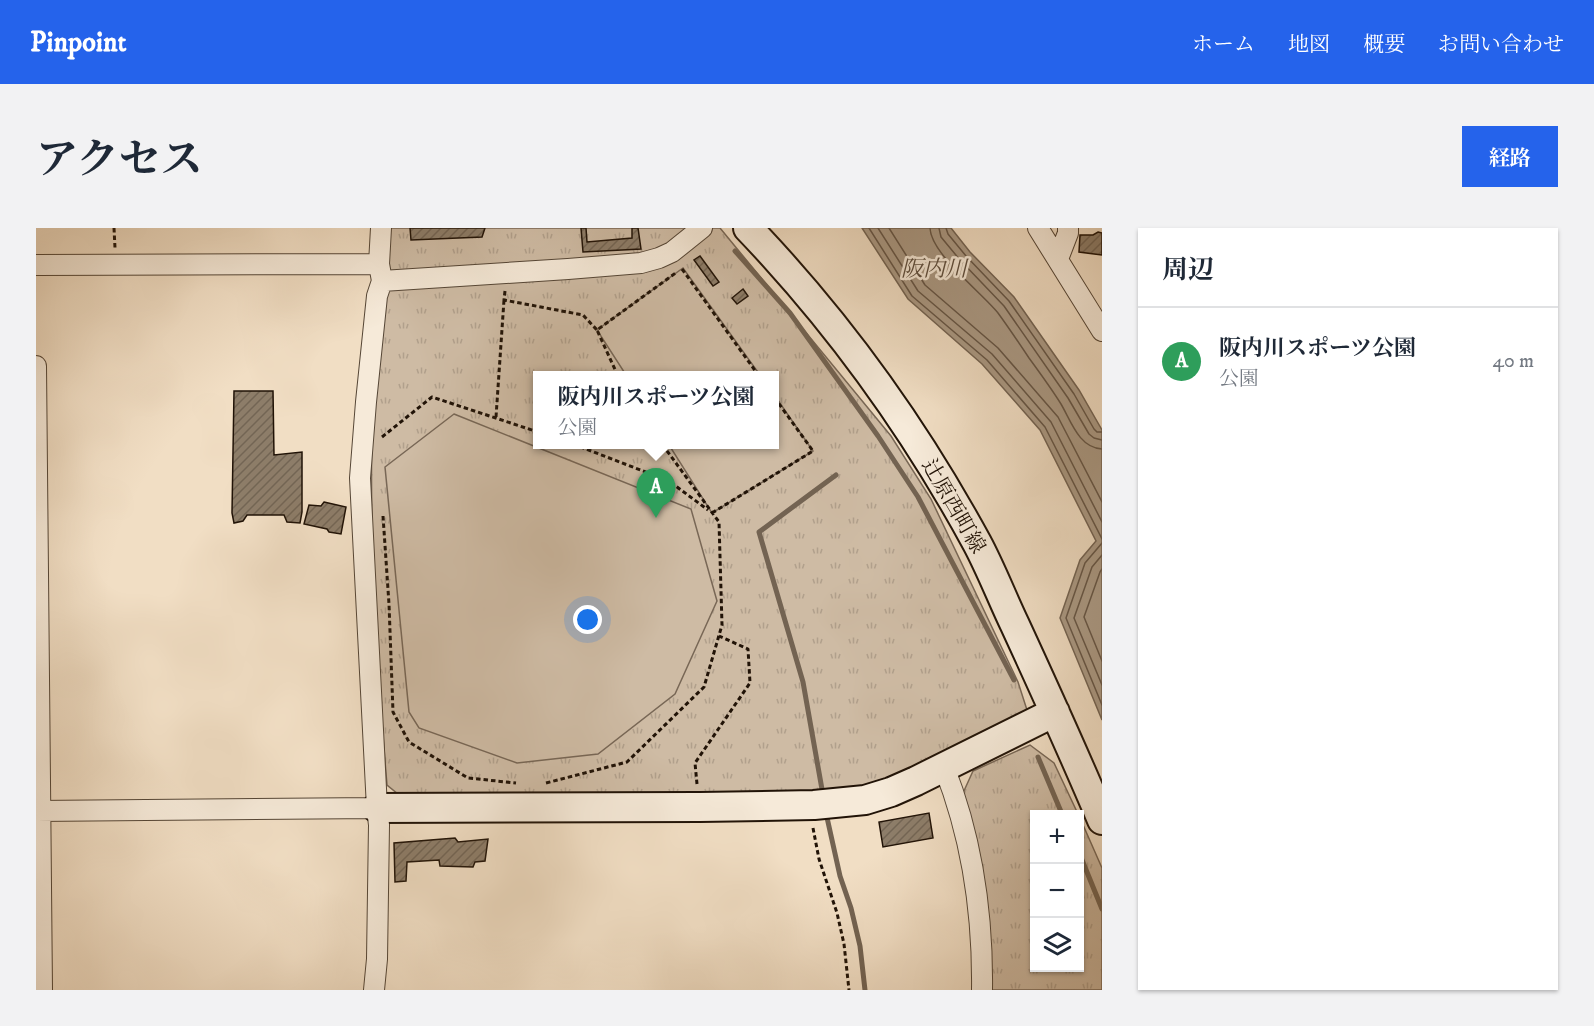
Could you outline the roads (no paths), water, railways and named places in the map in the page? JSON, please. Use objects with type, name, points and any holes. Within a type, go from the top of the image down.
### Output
[{"type":"main road","name":"辻原西町線","points":[[748,228],[840,334],[912,434],[942,482],[978,545],[1102,819]]},
{"type":"main road","points":[[377,808],[700,807],[818,805],[865,800],[891,792],[1055,712]]},
{"type":"street","points":[[374,990],[378,936],[379,825],[360,478],[378,296],[381,228]]},
{"type":"street","points":[[36,266],[380,272],[568,269],[641,263],[659,258],[672,252],[702,228]]},
{"type":"street","points":[[1038,228],[1102,331]]},
{"type":"street","points":[[1058,259],[1068,228]]},
{"type":"street","points":[[36,366],[38,811],[42,990]]},
{"type":"street","points":[[944,767],[955,795],[968,848],[978,906],[982,990]]},
{"type":"street","points":[[38,811],[377,808]]},
{"type":"water","name":"阪内川","points":[[862,228],[951,228],[970,252],[1014,297],[1079,390],[1102,430],[1102,720],[1060,618],[1080,560],[1096,541],[1040,430],[982,364],[908,299]]},
{"type":"waterway","points":[[735,251],[790,313],[878,436],[918,497],[1014,680]]},
{"type":"waterway","points":[[823,795],[803,682],[759,532],[836,475]]},
{"type":"waterway","points":[[1038,757],[1060,810]]},
{"type":"waterway","points":[[826,813],[840,876],[860,946],[865,990]]},
{"type":"waterway","points":[[1084,864],[1102,909]]},
{"type":"place","name":"阪内川スポーツ公園","points":[[656,518]]}]
